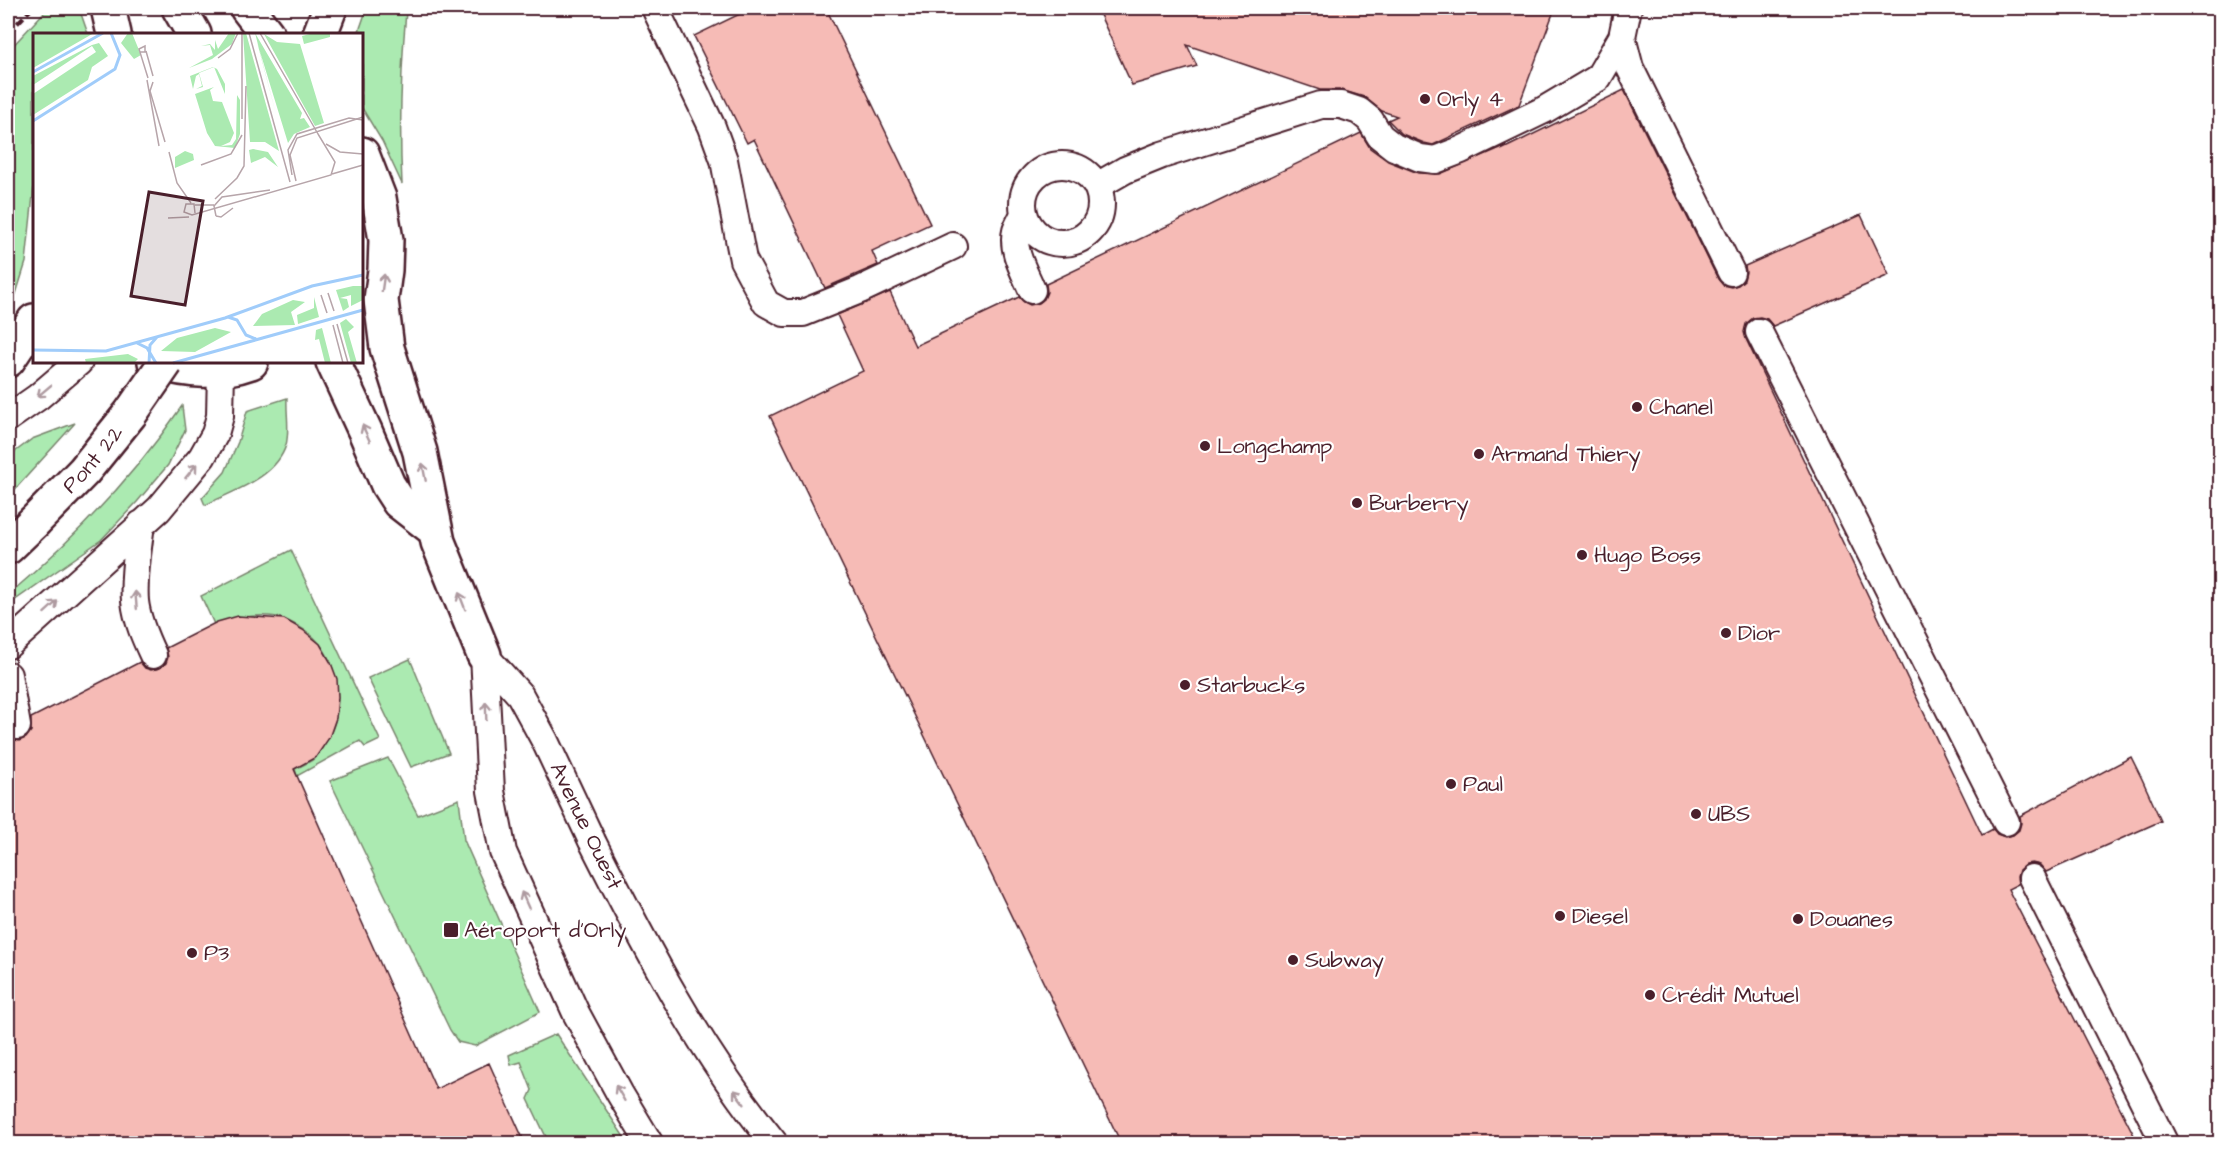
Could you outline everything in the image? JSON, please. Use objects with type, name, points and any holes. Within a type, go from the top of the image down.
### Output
[{"type":"main road","points":[[108,8],[114,33]]},
{"type":"main road","points":[[179,8],[193,33]]},
{"type":"main road","points":[[247,8],[266,33]]},
{"type":"main road","points":[[320,33],[330,8]]},
{"type":"main road","name":"Avenue Ouest","points":[[363,156],[380,198],[386,240],[381,300],[387,348],[420,452],[435,530],[484,655]]},
{"type":"main road","points":[[8,360],[33,322]]},
{"type":"main road","points":[[159,363],[188,370],[236,366]]},
{"type":"main road","name":"Pont 22","points":[[8,547],[84,471],[130,414],[165,363]]},
{"type":"main road","points":[[333,363],[366,431],[388,485],[399,502],[435,530]]},
{"type":"lane","points":[[655,8],[712,127],[724,160],[743,260],[766,303],[784,313],[803,313],[860,290],[953,246]]},
{"type":"lane","points":[[1097,186],[1125,170],[1162,155],[1321,105],[1341,105],[1359,111],[1370,120],[1380,136],[1394,147],[1420,158],[1435,160],[1544,110],[1598,78],[1623,37],[1628,8]]},
{"type":"lane","points":[[1623,37],[1630,69],[1731,272]]},
{"type":"lane","points":[[1068,165],[1090,176],[1101,198],[1101,211],[1096,224],[1088,234],[1076,241],[1063,243],[1045,238],[1029,225],[1024,213],[1023,201],[1026,189],[1043,170],[1055,166],[1068,165]]},
{"type":"lane","points":[[1024,213],[1016,231],[1015,242],[1032,290]]},
{"type":"lane","points":[[1759,332],[2006,822]]},
{"type":"lane","points":[[8,418],[38,397],[78,363]]},
{"type":"lane","points":[[8,645],[159,509],[189,474],[215,434],[236,366]]},
{"type":"lane","points":[[141,524],[136,562],[135,601],[140,627],[153,656]]},
{"type":"lane","points":[[484,655],[491,791],[504,852],[576,1013],[620,1094],[650,1143]]},
{"type":"lane","name":"Avenue Ouest","points":[[484,655],[520,695],[639,933],[725,1079],[776,1143]]},
{"type":"lane","points":[[8,675],[17,726]]},
{"type":"lane","points":[[2032,878],[2164,1143]]},
{"type":"green space","points":[[48,8],[79,8],[88,33],[33,33],[33,196],[26,262],[8,311],[8,51]]},
{"type":"green space","points":[[367,8],[393,8],[406,11],[401,98],[402,184],[382,141],[363,110],[363,33],[358,33]]},
{"type":"green space","points":[[287,398],[287,439],[281,456],[263,475],[240,489],[205,505],[202,498],[225,472],[238,442],[247,411]]},
{"type":"green space","points":[[182,406],[185,430],[168,465],[137,502],[101,540],[8,605],[8,595],[56,552],[101,506],[144,457]]},
{"type":"green space","points":[[75,423],[8,497],[8,457],[32,439]]},
{"type":"green space","points":[[291,550],[380,740],[365,747],[360,741],[297,776],[295,769],[319,753],[331,732],[335,719],[336,680],[327,655],[309,633],[278,617],[250,616],[214,624],[201,596]]},
{"type":"green space","points":[[410,659],[449,753],[411,767],[368,678]]},
{"type":"green space","points":[[388,758],[418,815],[459,799],[464,840],[540,1012],[475,1046],[458,1042],[450,1030],[330,781]]},
{"type":"green space","points":[[556,1034],[628,1143],[549,1143],[528,1099],[532,1090],[521,1062],[511,1065],[509,1055]]},
{"type":"building","points":[[752,8],[826,8],[930,224],[872,251],[878,265],[825,288],[754,139],[747,143],[694,36]]},
{"type":"building","name":"Orly 4","points":[[1096,8],[1555,8],[1519,105],[1433,145],[1402,134],[1388,120],[1397,116],[1382,111],[1364,97],[1341,90],[1320,90],[1187,45],[1197,66],[1132,85],[1100,15],[1096,14]]},
{"type":"building","points":[[1624,90],[1723,285],[1731,287],[1744,280],[1745,266],[1861,215],[1889,275],[1773,326],[1767,319],[1753,318],[1746,324],[1744,332],[1982,835],[1993,829],[1997,834],[2005,837],[2013,835],[2019,830],[2020,816],[2131,757],[2142,779],[2161,821],[2046,872],[2040,865],[2026,864],[2019,870],[2018,884],[2008,889],[2138,1143],[1121,1143],[770,416],[863,371],[837,315],[890,292],[915,346],[1019,297],[1030,305],[1039,303],[1047,292],[1046,284],[1361,133],[1370,148],[1388,161],[1418,173],[1440,174],[1505,146],[1503,149]]},
{"type":"building","name":"P3","points":[[238,616],[284,619],[303,630],[320,644],[331,663],[337,679],[336,718],[329,738],[316,757],[294,769],[436,1089],[489,1063],[525,1143],[8,1143],[8,737],[19,741],[26,738],[31,731],[31,718],[140,662],[145,668],[151,670],[160,668],[166,663],[168,657],[166,648],[217,622]]},
{"type":"railway","points":[[8,33],[32,8]]},
{"type":"place","name":"Orly 4","points":[[1425,99]]},
{"type":"place","name":"Chanel","points":[[1637,407]]},
{"type":"place","name":"Longchamp","points":[[1205,446]]},
{"type":"place","name":"Armand Thiery","points":[[1479,454]]},
{"type":"place","name":"Burberry","points":[[1357,503]]},
{"type":"place","name":"Hugo Boss","points":[[1582,555]]},
{"type":"place","name":"Dior","points":[[1726,633]]},
{"type":"place","name":"Starbucks","points":[[1185,685]]},
{"type":"place","name":"Paul","points":[[1451,784]]},
{"type":"place","name":"UBS","points":[[1696,814]]},
{"type":"place","name":"Diesel","points":[[1560,916]]},
{"type":"place","name":"Douanes","points":[[1798,919]]},
{"type":"place","name":"Aéroport d'Orly","points":[[451,930]]},
{"type":"place","name":"P3","points":[[192,953]]},
{"type":"place","name":"Subway","points":[[1293,960]]},
{"type":"place","name":"Crédit Mutuel","points":[[1650,995]]}]
